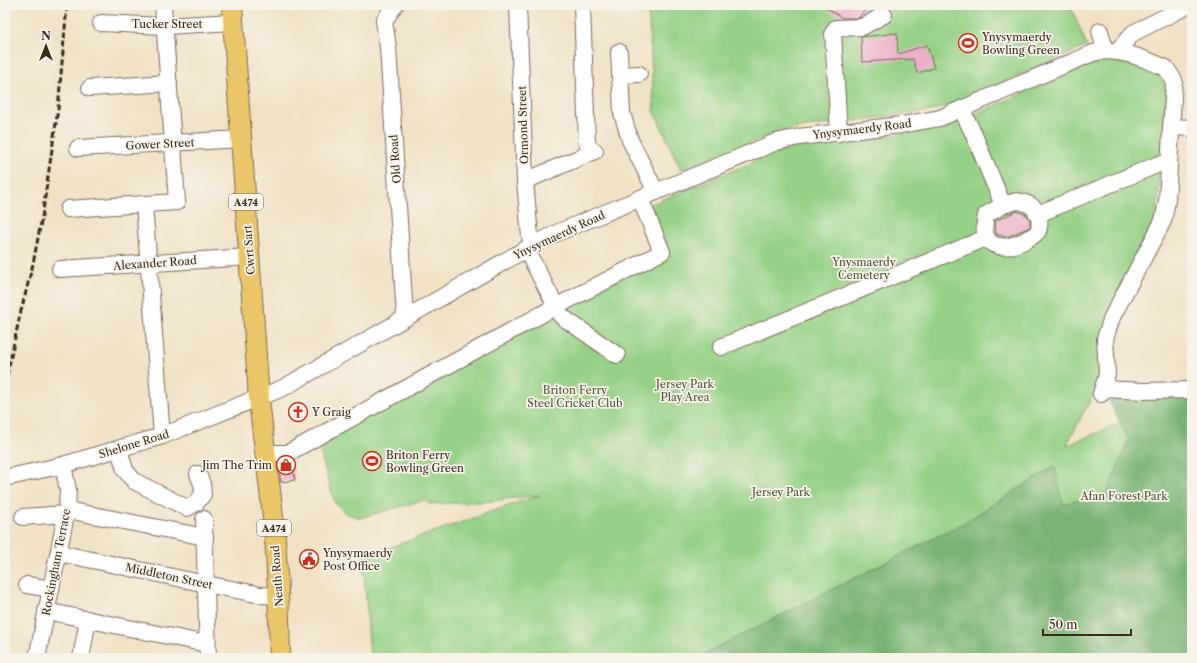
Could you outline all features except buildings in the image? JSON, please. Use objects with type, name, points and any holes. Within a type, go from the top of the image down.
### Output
[{"type":"main road","name":"Cwrt Sart","points":[[232,14],[242,139],[259,399]]},
{"type":"main road","name":"Neath Road","points":[[259,399],[264,453],[273,516],[279,596],[280,658]]},
{"type":"street","points":[[68,209],[177,202],[163,5]]},
{"type":"street","name":"Old Road","points":[[395,5],[384,21],[388,47],[405,317]]},
{"type":"street","name":"Ormond Street","points":[[518,5],[530,238],[529,247],[555,307],[561,316],[617,355]]},
{"type":"street","points":[[526,181],[593,151],[587,142],[582,5]]},
{"type":"street","points":[[1111,51],[1133,33],[1189,5]]},
{"type":"street","name":"Tucker Street","points":[[101,23],[164,26],[232,14]]},
{"type":"street","points":[[839,133],[833,33],[836,28],[862,27],[884,15]]},
{"type":"street","points":[[1100,31],[1111,51],[1152,62],[1166,68],[1171,73],[1174,80],[1167,201],[1163,221],[1112,317],[1105,339],[1107,374],[1102,392],[1192,390]]},
{"type":"street","name":"Ynysymaerdy Road","points":[[259,399],[283,388],[529,247],[640,198],[776,142],[799,137],[901,125],[940,118],[962,110],[1093,53],[1111,51]]},
{"type":"street","points":[[619,52],[622,114],[630,140],[656,192]]},
{"type":"street","points":[[620,75],[639,74]]},
{"type":"street","points":[[90,88],[169,83]]},
{"type":"street","points":[[962,110],[1003,205]]},
{"type":"street","points":[[1171,126],[1192,128]]},
{"type":"street","name":"Gower Street","points":[[78,148],[242,139]]},
{"type":"street","points":[[1038,214],[1158,164]]},
{"type":"street","points":[[264,453],[288,453],[555,307],[662,252],[640,198]]},
{"type":"street","points":[[1017,201],[1029,203],[1036,210],[1040,218],[1038,230],[1034,235],[1009,247],[997,246],[986,238],[983,227],[986,215],[1003,205],[1017,201]]},
{"type":"street","points":[[144,204],[162,436]]},
{"type":"street","points":[[721,347],[986,238]]},
{"type":"street","name":"Alexander Road","points":[[60,270],[249,257]]},
{"type":"street","name":"Shelone Road","points":[[13,476],[62,465],[162,436],[237,406],[259,399]]},
{"type":"street","points":[[119,449],[126,470],[134,481],[187,508],[196,503],[203,494],[202,484],[198,474]]},
{"type":"street","name":"Rockingham Terrace","points":[[37,658],[67,512],[68,490],[62,465]]},
{"type":"street","points":[[23,516],[67,512],[205,537]]},
{"type":"street","points":[[46,611],[88,619],[207,651],[204,519]]},
{"type":"street","name":"Middleton Street","points":[[59,553],[261,595],[279,596]]},
{"type":"street","points":[[27,585],[51,589]]},
{"type":"street","points":[[81,658],[88,619]]},
{"type":"green space","points":[[648,5],[1070,5],[1087,46],[965,99],[931,111],[798,128],[776,133],[681,170],[654,111]]},
{"type":"green space","points":[[1105,60],[1159,71],[1166,77],[1167,85],[1157,214],[1106,317],[1104,374],[1066,446],[1192,392],[1192,658],[1085,658],[1050,469],[962,524],[696,658],[370,658],[363,557],[539,495],[482,502],[429,504],[424,500],[360,518],[345,513],[335,503],[317,442],[669,252],[649,205],[768,156],[795,148],[895,135],[947,126],[1096,62]]},
{"type":"green space","name":"Afan Forest Park","points":[[1107,397],[1192,398],[1192,658],[696,658],[962,524],[1055,466],[1063,504],[1107,493],[1129,440]]},
{"type":"railway","points":[[5,384],[33,264],[42,217],[58,109],[67,5]]},
{"type":"place","name":"Ynysymaerdy Bowling Green","points":[[968,43]]},
{"type":"place","name":"Y Graig","points":[[298,412]]},
{"type":"place","name":"Briton Ferry Bowling Green","points":[[372,461]]},
{"type":"place","name":"Jim The Trim","points":[[286,465]]},
{"type":"place","name":"Ynysymaerdy Post Office","points":[[309,559]]},
{"type":"park label","name":"Ynysmaerdy Cemetery","points":[[864,268]]},
{"type":"park label","name":"Jersey Park Play Area","points":[[685,390]]},
{"type":"park label","name":"Briton Ferry Steel Cricket Club","points":[[575,396]]},
{"type":"park label","name":"Jersey Park","points":[[781,492]]}]
